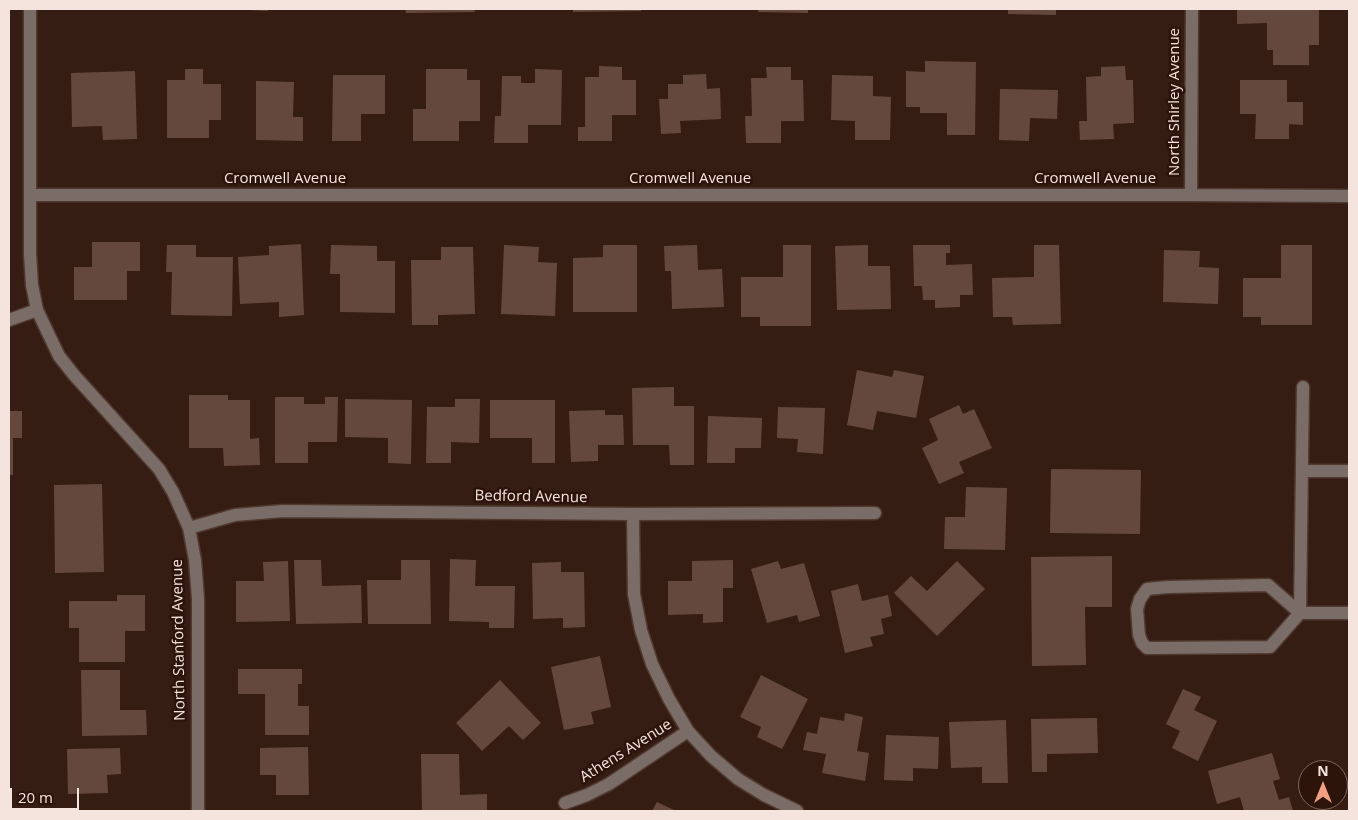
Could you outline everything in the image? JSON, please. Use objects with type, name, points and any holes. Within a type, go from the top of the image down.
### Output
[{"type":"street","name":"North Stanford Avenue","points":[[30,9],[32,285],[37,310],[59,356],[159,469],[173,492],[189,528],[195,560],[198,599],[198,811]]},
{"type":"street","name":"North Shirley Avenue","points":[[1191,195],[1192,9]]},
{"type":"street","name":"Cromwell Avenue","points":[[30,195],[1349,196]]},
{"type":"street","points":[[9,320],[37,310]]},
{"type":"street","points":[[1303,387],[1300,613],[1270,647],[1147,648],[1142,643],[1137,626],[1140,599],[1147,589],[1168,587],[1268,585],[1300,613],[1349,613]]},
{"type":"street","points":[[1302,471],[1349,471]]},
{"type":"street","name":"Bedford Avenue","points":[[189,528],[235,515],[283,511],[633,514],[875,513]]},
{"type":"street","points":[[633,514],[634,594],[641,630],[652,664],[669,699],[688,731]]},
{"type":"street","name":"Athens Avenue","points":[[566,803],[609,784],[688,731],[711,756],[738,779],[764,796],[797,811]]},
{"type":"building","points":[[268,9],[268,11],[250,10]]},
{"type":"building","points":[[405,9],[474,9],[475,12],[406,13]]},
{"type":"building","points":[[573,9],[641,9],[641,11],[573,12]]},
{"type":"building","points":[[758,9],[808,9],[808,13],[758,12]]},
{"type":"building","points":[[1008,9],[1056,9],[1056,15],[1008,14]]},
{"type":"building","points":[[1237,9],[1319,9],[1319,45],[1309,45],[1309,65],[1273,65],[1273,50],[1267,50],[1267,23],[1237,24]]},
{"type":"building","points":[[925,61],[976,62],[975,135],[947,135],[947,113],[920,113],[920,107],[906,107],[906,71],[925,72]]},
{"type":"building","points":[[599,66],[622,67],[622,80],[636,80],[636,115],[612,115],[612,141],[578,141],[578,127],[585,127],[585,77],[599,77]]},
{"type":"building","points":[[1125,66],[1126,80],[1133,80],[1134,123],[1113,124],[1114,139],[1080,140],[1079,121],[1087,121],[1086,77],[1101,76],[1101,67]]},
{"type":"building","points":[[766,67],[791,67],[791,80],[803,80],[804,121],[781,121],[781,143],[746,143],[745,116],[752,116],[751,78],[767,78]]},
{"type":"building","points":[[185,69],[203,69],[203,84],[221,84],[221,120],[209,120],[209,138],[167,138],[167,80],[185,80]]},
{"type":"building","points":[[426,69],[467,69],[467,80],[480,80],[480,121],[459,121],[459,141],[413,141],[413,109],[426,109]]},
{"type":"building","points":[[535,69],[562,70],[561,125],[528,125],[528,143],[494,143],[495,116],[501,116],[502,76],[521,76],[521,83],[535,83]]},
{"type":"building","points":[[135,71],[137,139],[103,140],[102,126],[72,127],[71,73]]},
{"type":"building","points":[[706,74],[707,89],[720,88],[721,119],[680,121],[681,133],[661,134],[659,99],[668,99],[668,84],[683,84],[683,75]]},
{"type":"building","points":[[333,75],[385,75],[385,114],[361,114],[361,141],[332,141]]},
{"type":"building","points":[[832,75],[873,76],[873,96],[891,97],[890,140],[855,140],[855,121],[831,120]]},
{"type":"building","points":[[1240,80],[1287,80],[1287,102],[1303,102],[1303,125],[1289,124],[1289,139],[1255,139],[1256,114],[1240,114]]},
{"type":"building","points":[[256,81],[294,82],[293,117],[303,117],[303,141],[256,140]]},
{"type":"building","points":[[1000,89],[1058,90],[1057,119],[1030,118],[1029,141],[999,140]]},
{"type":"building","points":[[92,242],[140,242],[140,271],[127,271],[127,300],[74,300],[74,267],[92,267]]},
{"type":"building","points":[[301,244],[304,315],[279,317],[279,302],[240,304],[238,257],[269,255],[269,246]]},
{"type":"building","points":[[167,245],[196,245],[196,257],[233,257],[232,316],[171,315],[172,272],[166,272]]},
{"type":"building","points":[[331,245],[377,246],[377,261],[395,261],[395,313],[340,312],[340,274],[330,274]]},
{"type":"building","points":[[504,245],[539,247],[538,262],[557,263],[555,316],[501,314]]},
{"type":"building","points":[[603,245],[637,245],[637,312],[573,312],[573,258],[603,257]]},
{"type":"building","points":[[697,245],[698,270],[722,269],[724,307],[672,309],[671,271],[665,271],[664,246]]},
{"type":"building","points":[[783,245],[811,245],[811,326],[760,326],[760,317],[741,317],[741,277],[783,277]]},
{"type":"building","points":[[868,245],[868,266],[890,266],[891,309],[837,310],[835,246]]},
{"type":"building","points":[[913,245],[950,245],[950,253],[946,253],[946,265],[972,264],[973,295],[960,295],[960,307],[935,308],[935,300],[923,300],[922,286],[914,286]]},
{"type":"building","points":[[1034,245],[1059,245],[1061,324],[1013,325],[1012,317],[993,317],[992,278],[1034,277]]},
{"type":"building","points":[[1281,245],[1312,245],[1312,325],[1261,325],[1261,317],[1243,317],[1243,278],[1281,278]]},
{"type":"building","points":[[441,247],[473,247],[475,314],[438,315],[438,325],[412,325],[411,260],[441,260]]},
{"type":"building","points":[[1164,250],[1200,251],[1199,267],[1219,268],[1218,304],[1163,302]]},
{"type":"building","points":[[857,370],[892,377],[894,370],[924,376],[916,418],[877,411],[873,430],[847,425]]},
{"type":"building","points":[[674,387],[674,406],[694,406],[694,465],[670,465],[669,445],[633,445],[632,388]]},
{"type":"building","points":[[189,395],[228,395],[228,400],[250,400],[250,439],[259,438],[260,465],[224,466],[223,448],[189,448]]},
{"type":"building","points":[[275,397],[304,397],[304,404],[325,404],[325,397],[338,397],[337,442],[308,442],[308,463],[275,463]]},
{"type":"building","points":[[345,399],[412,400],[411,464],[388,463],[388,438],[345,437]]},
{"type":"building","points":[[455,399],[480,399],[479,443],[451,442],[451,463],[426,463],[427,407],[455,407]]},
{"type":"building","points":[[490,400],[555,400],[555,463],[532,463],[532,438],[490,438]]},
{"type":"building","points":[[959,405],[963,414],[974,409],[992,448],[959,462],[964,473],[939,484],[922,448],[938,440],[929,419]]},
{"type":"building","points":[[778,407],[825,408],[823,454],[797,452],[798,439],[777,438]]},
{"type":"building","points":[[605,410],[605,415],[623,415],[624,445],[598,445],[598,461],[571,462],[569,411]]},
{"type":"building","points":[[9,411],[22,411],[22,438],[13,438],[13,475],[9,475]]},
{"type":"building","points":[[708,416],[762,418],[761,448],[735,448],[735,463],[707,463]]},
{"type":"building","points":[[1051,469],[1141,470],[1140,534],[1050,533]]},
{"type":"building","points":[[102,484],[104,572],[55,573],[54,485]]},
{"type":"building","points":[[966,487],[1007,488],[1005,550],[944,549],[945,517],[965,517]]},
{"type":"building","points":[[1112,556],[1112,607],[1085,607],[1086,665],[1032,666],[1031,557]]},
{"type":"building","points":[[450,559],[476,560],[475,586],[515,586],[514,628],[489,628],[489,622],[449,621]]},
{"type":"building","points":[[294,560],[321,560],[322,586],[361,585],[362,623],[296,624]]},
{"type":"building","points":[[401,560],[430,560],[431,624],[368,624],[367,580],[401,580]]},
{"type":"building","points":[[733,560],[733,588],[723,588],[723,622],[703,623],[703,614],[668,615],[668,581],[692,581],[692,561]]},
{"type":"building","points":[[288,561],[290,621],[236,622],[236,581],[264,581],[263,562]]},
{"type":"building","points":[[778,561],[781,569],[804,563],[820,616],[799,622],[797,615],[767,623],[751,569]]},
{"type":"building","points":[[957,561],[985,589],[937,636],[894,593],[911,576],[927,591]]},
{"type":"building","points":[[561,562],[561,572],[584,572],[585,627],[563,628],[563,618],[533,619],[532,563]]},
{"type":"building","points":[[858,584],[862,601],[888,595],[892,616],[881,619],[884,634],[870,637],[873,646],[845,653],[831,591]]},
{"type":"building","points":[[117,595],[145,595],[145,631],[125,631],[125,662],[79,662],[79,628],[69,628],[69,601],[117,601]]},
{"type":"building","points":[[600,656],[611,707],[591,712],[594,724],[564,730],[551,667]]},
{"type":"building","points":[[238,669],[302,669],[302,684],[298,684],[298,706],[309,706],[309,735],[265,735],[265,694],[238,694]]},
{"type":"building","points":[[81,670],[120,670],[120,710],[146,710],[147,735],[82,736]]},
{"type":"building","points":[[761,675],[808,699],[782,749],[757,737],[761,727],[740,717]]},
{"type":"building","points":[[500,680],[541,723],[523,740],[509,726],[482,751],[456,723]]},
{"type":"building","points":[[1183,689],[1201,697],[1194,710],[1217,721],[1198,761],[1172,748],[1180,731],[1166,724]]},
{"type":"building","points":[[845,713],[863,717],[857,751],[869,753],[865,781],[822,773],[826,754],[803,750],[807,732],[817,734],[820,717],[844,721]]},
{"type":"building","points":[[1097,718],[1098,753],[1047,754],[1047,772],[1032,772],[1031,719]]},
{"type":"building","points":[[1006,720],[1008,783],[982,783],[982,767],[951,768],[949,722]]},
{"type":"building","points":[[886,735],[939,737],[938,769],[913,768],[913,781],[884,780]]},
{"type":"building","points":[[308,747],[309,795],[276,795],[276,775],[260,775],[260,748]]},
{"type":"building","points":[[120,748],[121,774],[107,775],[108,793],[68,794],[67,749]]},
{"type":"building","points":[[1272,753],[1280,779],[1273,781],[1279,800],[1289,797],[1293,811],[1244,811],[1240,797],[1217,804],[1208,771]]},
{"type":"building","points":[[421,754],[459,754],[460,795],[487,794],[487,811],[422,811]]},
{"type":"building","points":[[657,802],[676,811],[652,811]]}]
